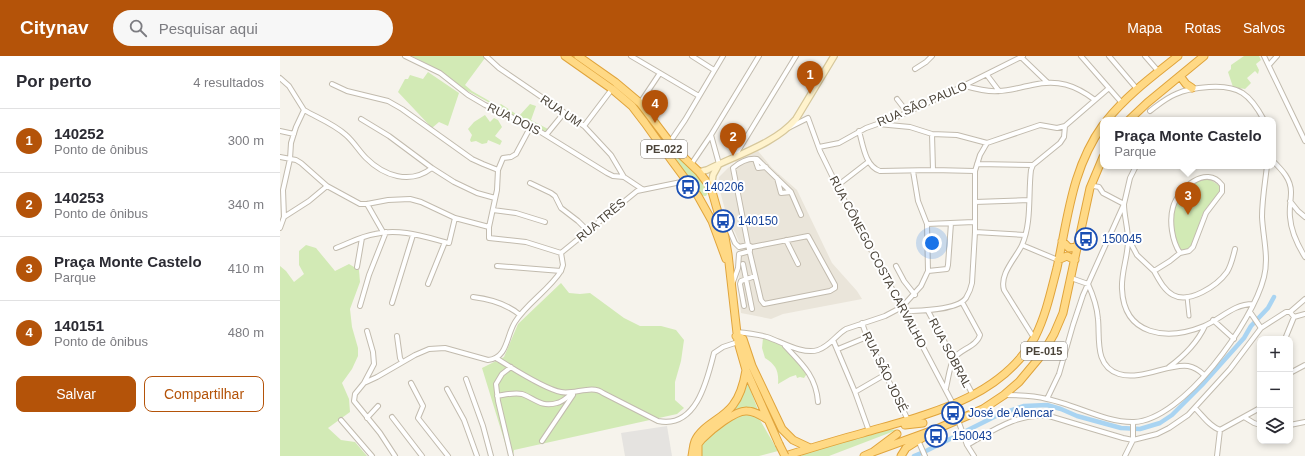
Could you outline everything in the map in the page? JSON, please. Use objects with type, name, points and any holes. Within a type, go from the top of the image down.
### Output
[{"type":"highway","name":"PE-022","points":[[565,56],[612,89],[632,106],[641,117],[698,196],[712,221],[729,268]]},
{"type":"highway","name":"PE-022","points":[[579,56],[615,82],[640,103],[670,142],[700,172],[711,188],[720,217],[728,254],[737,337],[746,370],[785,456]]},
{"type":"highway","points":[[1110,117],[1137,89],[1178,56]]},
{"type":"highway","points":[[1132,117],[1204,56]]},
{"type":"highway","points":[[1180,76],[1186,84],[1192,88]]},
{"type":"highway","name":"PE-015","points":[[785,456],[800,454],[810,448],[868,431],[891,426],[953,404],[988,386],[1006,372],[1023,354],[1034,338],[1048,304],[1074,185],[1084,157],[1100,130]]},
{"type":"highway","points":[[672,162],[674,157],[681,154]]},
{"type":"highway","name":"PE-015","points":[[917,438],[983,409],[1004,395],[1024,377],[1046,348],[1063,313],[1090,188],[1100,164]]},
{"type":"highway","points":[[698,196],[707,198],[711,188]]},
{"type":"highway","points":[[1062,241],[1069,248],[1077,247]]},
{"type":"highway","points":[[1058,260],[1067,256],[1075,260]]},
{"type":"highway","points":[[737,337],[743,339],[752,366],[782,429],[793,440],[810,448]]},
{"type":"highway","points":[[692,456],[695,441],[699,434],[722,416],[735,403],[744,383],[746,370]]},
{"type":"highway","points":[[698,456],[698,444],[702,439],[736,414],[746,410],[768,420]]},
{"type":"highway","points":[[891,426],[923,423]]},
{"type":"highway","points":[[864,456],[897,434]]},
{"type":"highway","points":[[872,452],[917,438]]},
{"type":"highway","points":[[901,456],[906,448],[917,438]]},
{"type":"main road","points":[[700,172],[756,147],[788,128],[796,119],[834,56]]},
{"type":"main road","points":[[711,188],[713,175],[719,164]]},
{"type":"street","name":"RUA DOIS","points":[[405,56],[440,73],[468,95],[531,126],[607,173],[613,176],[624,177]]},
{"type":"street","name":"RUA UM","points":[[486,56],[499,68],[584,126],[611,155],[624,177]]},
{"type":"street","points":[[631,56],[699,96]]},
{"type":"street","points":[[692,56],[714,70]]},
{"type":"street","points":[[670,142],[722,56]]},
{"type":"street","points":[[692,164],[712,135],[759,56]]},
{"type":"street","points":[[735,157],[796,56]]},
{"type":"street","points":[[915,69],[932,56]]},
{"type":"street","points":[[1022,56],[1047,82]]},
{"type":"street","name":"RUA SÃO PAULO","points":[[819,147],[839,143],[874,124],[907,112],[965,86],[1022,56]]},
{"type":"street","points":[[1081,56],[1122,103]]},
{"type":"street","points":[[1109,56],[1137,89]]},
{"type":"street","points":[[1145,56],[1159,72]]},
{"type":"street","points":[[1264,56],[1305,141]]},
{"type":"street","points":[[1269,65],[1277,56]]},
{"type":"street","points":[[640,103],[660,73]]},
{"type":"street","points":[[987,75],[999,92]]},
{"type":"street","points":[[280,78],[289,86],[304,110],[346,135],[372,164],[390,175],[398,178],[404,178],[424,173],[432,168]]},
{"type":"street","points":[[965,86],[999,92],[1047,82],[1075,87],[1095,100]]},
{"type":"street","points":[[332,84],[347,91],[388,102],[402,109],[472,159],[498,170]]},
{"type":"street","points":[[1150,111],[1170,97],[1192,88],[1225,86],[1238,89],[1253,101],[1262,117]]},
{"type":"street","points":[[874,124],[910,127],[932,134],[957,135],[987,143],[1040,125],[1057,128],[1065,126],[1109,88]]},
{"type":"street","points":[[584,126],[612,89]]},
{"type":"street","points":[[897,99],[907,112]]},
{"type":"street","points":[[280,228],[284,217],[282,190],[290,159],[291,144],[296,127],[304,110]]},
{"type":"street","points":[[546,135],[564,113]]},
{"type":"street","name":"RUA CÔNEGO COSTA CARVALHO","points":[[788,128],[808,118],[819,147],[837,186],[953,404]]},
{"type":"street","points":[[361,119],[399,143],[432,168],[464,188],[495,198]]},
{"type":"street","points":[[364,383],[422,352],[438,348],[460,351],[488,360],[496,358],[503,352],[513,324],[561,271],[563,265],[561,253],[526,242],[489,238],[489,227],[495,198],[498,170],[502,159],[514,157],[531,126]]},
{"type":"street","points":[[1034,338],[1004,290],[1002,281],[1022,245],[1028,223],[1031,170],[1033,166],[1060,143],[1064,137],[1065,126]]},
{"type":"street","points":[[280,130],[294,134]]},
{"type":"street","points":[[859,131],[868,162],[876,170],[913,172],[933,170],[975,171]]},
{"type":"street","points":[[932,134],[933,170]]},
{"type":"street","points":[[712,135],[719,164]]},
{"type":"street","points":[[496,358],[547,387],[560,392],[574,393],[599,390],[658,421],[667,423],[691,412],[701,396],[706,384],[714,353],[737,337],[760,335],[784,345],[812,351],[826,347],[846,329],[903,309],[928,311],[962,302],[966,298],[972,283],[975,232],[975,171],[987,143]]},
{"type":"street","points":[[280,157],[301,163],[327,186],[360,204],[410,199],[421,202],[455,218],[489,227]]},
{"type":"street","points":[[731,285],[736,275],[740,254],[750,248],[808,236],[835,285],[835,288],[833,290],[764,304],[761,300],[755,276],[750,248],[733,168],[737,164],[750,159],[755,159],[758,168],[766,167],[791,192],[801,215]]},
{"type":"street","points":[[837,186],[868,162]]},
{"type":"street","points":[[977,164],[1033,166]]},
{"type":"street","points":[[1276,164],[1286,175],[1289,182],[1291,191],[1290,216],[1292,228],[1296,241],[1305,257]]},
{"type":"street","points":[[1047,398],[1059,374],[1081,300],[1124,204],[1130,178],[1134,169]]},
{"type":"street","points":[[1004,395],[1047,398],[1133,424],[1150,419],[1167,410],[1187,393],[1234,339],[1250,312],[1265,276],[1266,262],[1262,210],[1267,169]]},
{"type":"street","points":[[903,309],[921,286],[928,271],[926,224],[918,201],[913,172]]},
{"type":"street","name":"RUA TRÊS","points":[[624,177],[642,190]]},
{"type":"street","points":[[777,178],[781,193],[791,192]]},
{"type":"street","points":[[1154,271],[1180,253],[1189,251],[1193,247],[1206,213],[1222,192],[1222,185],[1216,178],[1204,178],[1193,182],[1185,187],[1175,202],[1172,213],[1172,234],[1176,247],[1180,253]]},
{"type":"street","name":"RUA TRÊS","points":[[561,253],[632,194],[642,190],[686,181]]},
{"type":"street","points":[[530,182],[555,196],[562,208],[588,231]]},
{"type":"street","points":[[284,217],[309,201],[327,186]]},
{"type":"street","points":[[1090,188],[1097,186],[1103,193],[1124,204]]},
{"type":"street","points":[[975,202],[1029,200]]},
{"type":"street","points":[[1290,201],[1293,207],[1305,217]]},
{"type":"street","points":[[367,204],[384,232]]},
{"type":"street","points":[[1124,204],[1128,238],[1127,255],[1122,275],[1122,288],[1124,301],[1132,319],[1139,326],[1147,331],[1157,333],[1182,332],[1205,326],[1228,311],[1239,306],[1253,304]]},
{"type":"street","points":[[493,210],[516,213],[546,222]]},
{"type":"street","points":[[720,217],[729,229],[737,245],[750,248]]},
{"type":"street","points":[[336,248],[362,238],[384,232],[398,232],[449,243],[455,218]]},
{"type":"street","points":[[926,224],[974,222]]},
{"type":"street","points":[[928,271],[947,269],[951,224]]},
{"type":"street","points":[[360,306],[384,232]]},
{"type":"street","points":[[975,232],[1025,234]]},
{"type":"street","points":[[392,302],[413,235]]},
{"type":"street","points":[[357,267],[362,238]]},
{"type":"street","points":[[1128,238],[1137,255],[1154,271],[1165,289],[1174,295],[1187,297],[1210,288],[1224,276],[1228,270],[1235,249]]},
{"type":"street","points":[[786,240],[798,264]]},
{"type":"street","points":[[428,284],[445,242]]},
{"type":"street","points":[[1022,245],[1058,260]]},
{"type":"street","points":[[743,264],[752,309]]},
{"type":"street","points":[[497,266],[561,271]]},
{"type":"street","points":[[896,266],[904,281],[915,295]]},
{"type":"street","points":[[744,306],[740,284],[741,281],[755,276]]},
{"type":"street","points":[[1071,278],[1088,284]]},
{"type":"street","points":[[1088,284],[1097,308],[1098,348],[1105,364],[1111,370],[1119,374],[1130,375],[1151,373],[1176,367],[1188,366],[1204,375]]},
{"type":"street","points":[[473,297],[504,304],[520,315]]},
{"type":"street","points":[[1187,297],[1189,316]]},
{"type":"street","points":[[967,445],[1008,422],[1022,417],[1037,415],[1049,416],[1133,440],[1157,434],[1169,428],[1195,408],[1230,369],[1261,328],[1282,314],[1290,312],[1305,299]]},
{"type":"street","points":[[945,389],[953,360],[977,341],[980,335],[962,302]]},
{"type":"street","name":"RUA SOBRAL","points":[[928,311],[973,395]]},
{"type":"street","points":[[1250,312],[1261,328]]},
{"type":"street","points":[[1290,312],[1294,318]]},
{"type":"street","points":[[1286,336],[1294,318],[1305,314]]},
{"type":"street","points":[[1213,320],[1234,339]]},
{"type":"street","name":"RUA SÃO JOSÉ","points":[[862,323],[867,337],[908,420]]},
{"type":"street","points":[[1167,369],[1190,349],[1199,338],[1205,326]]},
{"type":"street","points":[[367,332],[374,359],[364,383],[354,394],[354,401],[380,433],[395,456]]},
{"type":"street","points":[[398,336],[402,362]]},
{"type":"street","points":[[838,349],[867,337]]},
{"type":"street","points":[[833,340],[855,392],[868,431]]},
{"type":"street","points":[[784,345],[806,368],[811,376],[816,388],[818,402]]},
{"type":"street","points":[[1292,372],[1305,365]]},
{"type":"street","points":[[511,367],[502,374],[496,384],[497,396],[512,456]]},
{"type":"street","points":[[855,392],[886,374]]},
{"type":"street","points":[[466,379],[483,426],[491,456]]},
{"type":"street","points":[[411,383],[423,406],[418,418],[448,456]]},
{"type":"street","points":[[447,388],[464,420],[477,456]]},
{"type":"street","points":[[497,396],[506,394],[521,394],[537,402],[548,404],[558,403],[574,393]]},
{"type":"street","points":[[542,441],[574,393]]},
{"type":"street","points":[[367,418],[378,406]]},
{"type":"street","points":[[1195,408],[1220,430]]},
{"type":"street","points":[[1220,430],[1257,410]]},
{"type":"street","points":[[392,417],[422,456]]},
{"type":"street","points":[[1244,417],[1257,424]]},
{"type":"street","points":[[341,420],[372,456]]},
{"type":"street","points":[[958,420],[967,445],[974,456]]},
{"type":"street","points":[[1293,424],[1305,422]]},
{"type":"street","points":[[1125,456],[1133,440],[1133,424]]},
{"type":"street","points":[[1217,456],[1220,430]]},
{"type":"street","points":[[917,438],[924,454]]},
{"type":"shaded area","points":[[758,151],[772,168],[797,190],[832,263],[857,291],[862,299],[783,314],[771,319],[741,313],[738,283],[741,267],[739,242],[735,232],[729,224],[718,184],[719,177],[728,168],[736,163],[735,161]]},
{"type":"shaded area","points":[[667,426],[672,456],[625,456],[621,433]]},
{"type":"green space","points":[[412,56],[483,56],[485,58],[465,85],[472,91],[498,106],[501,104],[519,116],[530,104],[536,106],[531,120],[548,129],[548,134],[464,89],[441,71]]},
{"type":"green space","points":[[1244,56],[1259,56],[1261,60],[1256,64],[1259,70],[1258,74],[1255,71],[1247,78],[1251,83],[1245,89],[1233,87],[1228,72],[1231,69],[1231,65]]},
{"type":"green space","points":[[428,72],[459,93],[448,126],[439,122],[432,128],[398,92],[405,79],[408,79],[410,75],[423,79]]},
{"type":"green space","points":[[485,115],[490,122],[494,118],[498,120],[502,127],[495,136],[502,141],[500,145],[488,140],[487,143],[482,144],[476,141],[471,142],[470,140],[472,135],[468,129],[474,122]]},
{"type":"green space","points":[[675,156],[678,156],[695,169],[709,191],[706,196],[699,194],[673,159]]},
{"type":"green space","points":[[1209,179],[1220,186],[1221,190],[1203,214],[1199,223],[1194,244],[1191,248],[1180,252],[1176,243],[1173,224],[1174,207],[1185,190],[1196,182]]},
{"type":"green space","points":[[306,245],[316,248],[335,271],[349,264],[359,270],[360,282],[350,309],[352,327],[358,348],[358,356],[352,369],[342,383],[349,399],[350,412],[328,428],[341,440],[355,442],[367,456],[280,456],[280,266],[286,271],[294,282],[304,274],[299,265],[299,251]]},
{"type":"green space","points":[[561,283],[569,293],[590,293],[624,318],[640,326],[661,326],[676,330],[684,340],[681,361],[675,382],[675,400],[684,408],[677,414],[514,450],[513,456],[509,456],[482,368],[504,357],[518,324]]},
{"type":"green space","points":[[763,338],[770,339],[788,350],[808,372],[804,378],[797,378],[796,375],[778,384],[776,369],[772,363],[765,358],[762,348]]},
{"type":"green space","points":[[747,381],[758,410],[746,408],[716,422]]},
{"type":"green space","points":[[747,413],[760,420],[778,451],[759,456],[701,456],[701,446],[704,441],[732,419]]},
{"type":"green space","points":[[888,429],[897,430],[829,456],[801,456],[810,450]]},
{"type":"waterway","points":[[914,456],[1000,414],[1024,406],[1047,405],[1077,416],[1121,428],[1140,429],[1160,423],[1172,415],[1202,385],[1244,338],[1251,326],[1268,308],[1274,297]]},
{"type":"place","name":"140252","points":[[810,94]]},
{"type":"place","name":"140151","points":[[655,123]]},
{"type":"place","name":"140253","points":[[733,156]]},
{"type":"place","name":"140206","points":[[688,187]]},
{"type":"place","name":"Praça Monte Castelo","points":[[1188,215]]},
{"type":"place","name":"140150","points":[[723,221]]},
{"type":"place","name":"150045","points":[[1086,239]]},
{"type":"place","name":"José de Alencar","points":[[953,413]]},
{"type":"place","name":"150043","points":[[936,436]]}]
